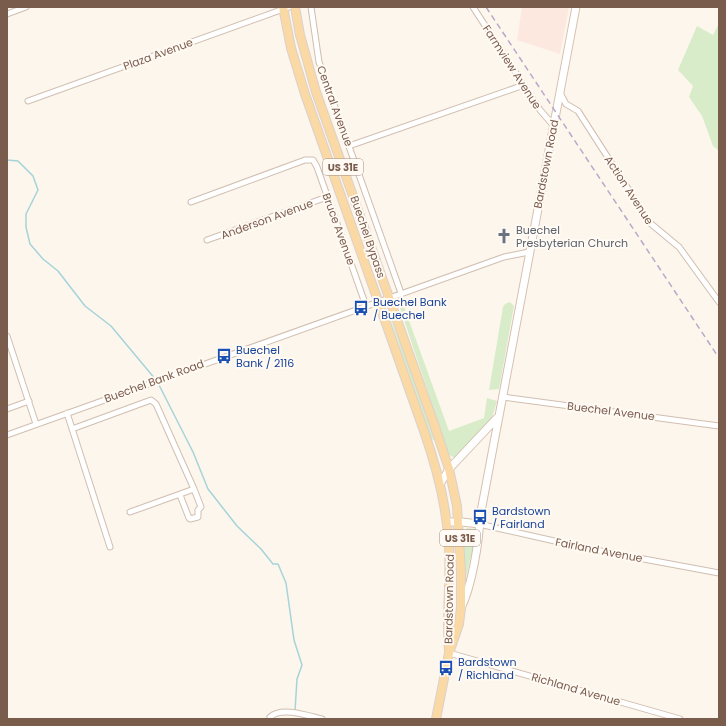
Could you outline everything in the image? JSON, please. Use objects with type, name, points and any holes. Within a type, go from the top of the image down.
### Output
[{"type":"main road","name":"Buechel Bypass","points":[[295,7],[300,35],[314,86],[429,444],[440,484],[447,522]]},
{"type":"main road","name":"Bardstown Road","points":[[436,719],[449,653],[459,624],[461,608],[469,583],[529,252],[576,7]]},
{"type":"main road","name":"Buechel Bypass","points":[[285,8],[291,48],[305,94],[384,300],[414,366],[449,469],[458,522],[461,554],[461,608]]},
{"type":"main road","points":[[440,484],[449,469],[499,416]]},
{"type":"main road","name":"Bardstown Road","points":[[447,522],[450,564],[447,623],[449,653]]},
{"type":"main road","points":[[447,522],[479,524]]},
{"type":"main road","points":[[447,623],[459,624]]},
{"type":"street","points":[[7,14],[26,7]]},
{"type":"street","name":"Central Avenue","points":[[311,7],[319,62],[401,294]]},
{"type":"street","name":"Farmview Avenue","points":[[473,7],[540,110],[553,125]]},
{"type":"street","name":"Plaza Avenue","points":[[28,101],[285,8]]},
{"type":"street","points":[[349,146],[524,85]]},
{"type":"street","name":"Action Avenue","points":[[560,93],[566,104],[578,111],[650,223],[679,247],[719,302]]},
{"type":"street","name":"Bruce Avenue","points":[[191,202],[310,160],[315,162],[366,306]]},
{"type":"street","name":"Anderson Avenue","points":[[208,240],[327,197]]},
{"type":"street","name":"Buechel Bank Road","points":[[7,435],[504,256],[529,252]]},
{"type":"street","points":[[7,336],[36,424]]},
{"type":"street","name":"Buechel Avenue","points":[[503,397],[719,426]]},
{"type":"street","points":[[72,429],[150,400],[156,404],[194,489],[201,507],[198,510],[198,517],[189,518],[180,495]]},
{"type":"street","points":[[7,409],[29,401]]},
{"type":"street","points":[[67,413],[110,547]]},
{"type":"street","points":[[429,444],[440,441]]},
{"type":"street","points":[[130,512],[194,489]]},
{"type":"street","name":"Fairland Avenue","points":[[479,524],[590,550],[719,573]]},
{"type":"street","name":"Richland Avenue","points":[[449,653],[680,719]]},
{"type":"street","points":[[270,717],[276,713],[292,713],[322,719]]},
{"type":"shaded area","points":[[522,7],[569,7],[560,54],[517,40]]},
{"type":"green space","points":[[719,23],[719,151],[713,146],[702,116],[689,97],[693,86],[678,70],[697,26],[713,35]]},
{"type":"green space","points":[[399,301],[402,301],[449,431],[484,418],[487,398],[497,401],[492,418],[455,458],[449,455],[399,305]]},
{"type":"green space","points":[[510,302],[514,306],[499,389],[489,390],[503,307],[505,304]]},
{"type":"green space","points":[[387,310],[421,393],[434,440],[431,439]]},
{"type":"green space","points":[[467,528],[475,529],[476,535],[466,578],[463,533]]},
{"type":"waterway","points":[[7,160],[18,161],[33,176],[38,190],[26,214],[26,227],[30,244],[43,259],[58,271],[85,306],[111,326],[156,380]]},
{"type":"waterway","points":[[158,383],[193,452],[208,489],[237,526],[261,549],[273,564],[278,564],[286,583],[294,640],[302,665],[297,679],[295,711]]},
{"type":"railway","points":[[486,7],[719,358]]},
{"type":"place","name":"Buechel Presbyterian Church","points":[[504,236]]},
{"type":"place","name":"Buechel Bank / Buechel","points":[[361,308]]},
{"type":"place","name":"Buechel Bank / 2116","points":[[224,356]]},
{"type":"place","name":"Bardstown / Fairland","points":[[480,517]]},
{"type":"place","name":"Bardstown / Richland","points":[[446,668]]}]
